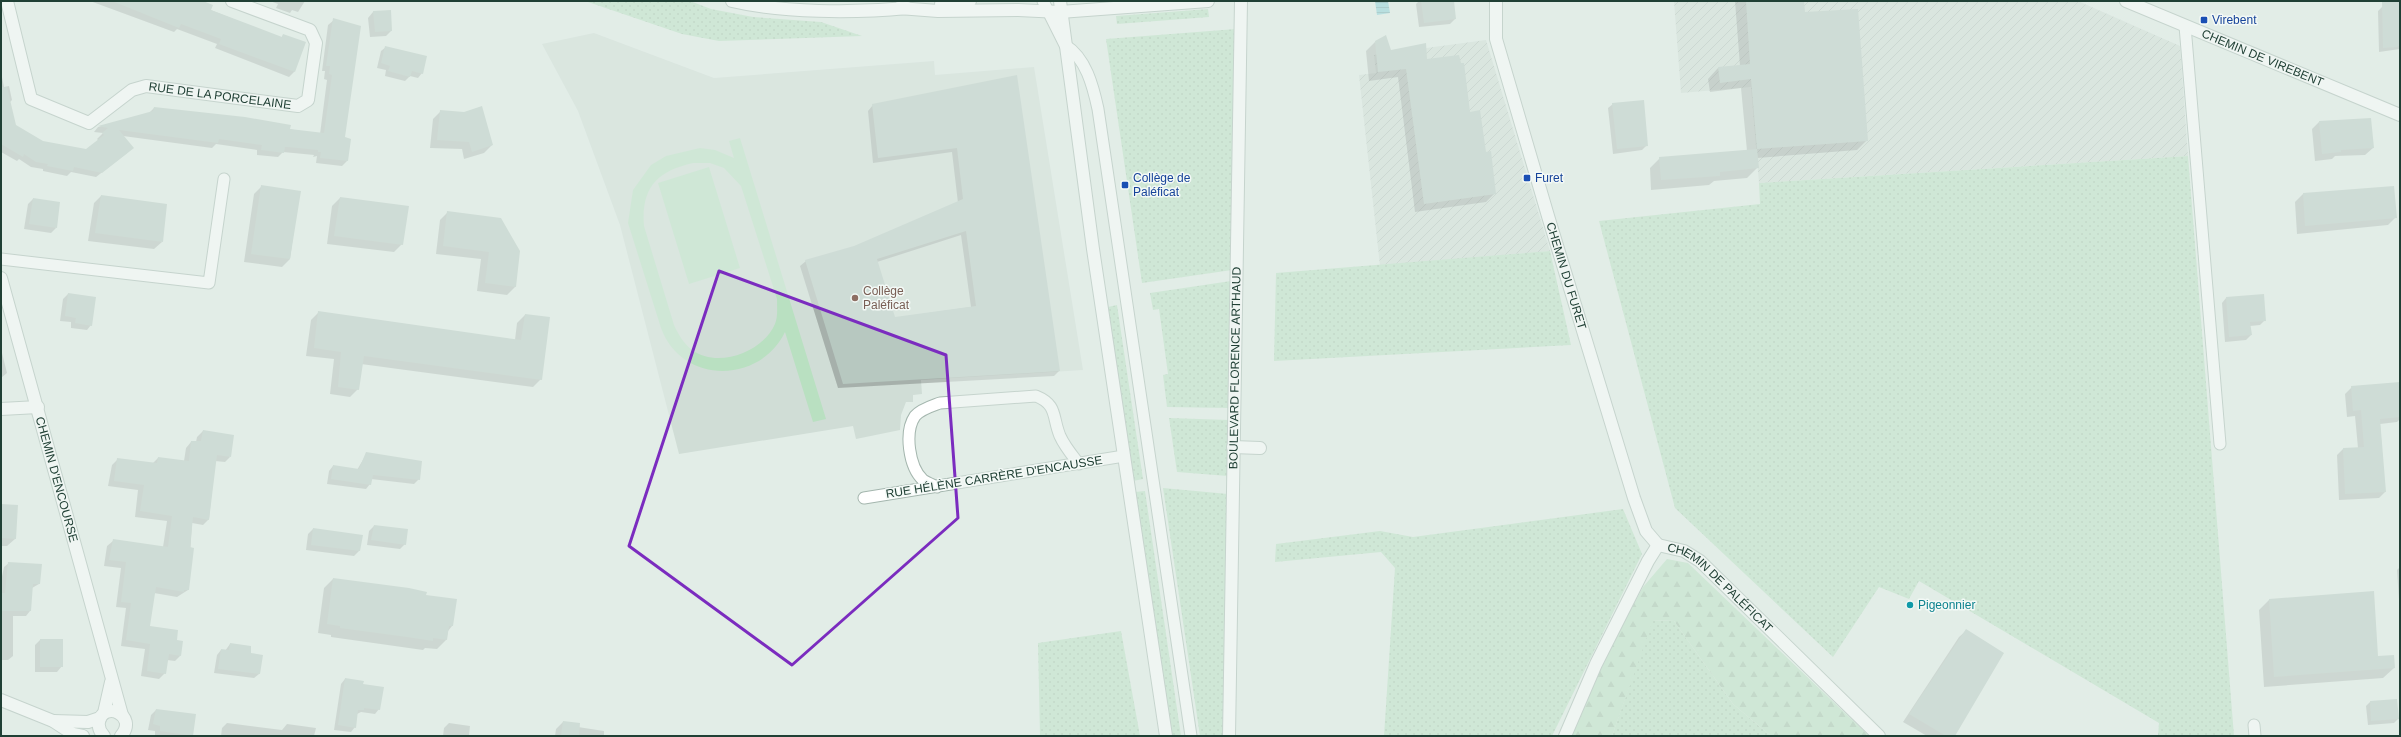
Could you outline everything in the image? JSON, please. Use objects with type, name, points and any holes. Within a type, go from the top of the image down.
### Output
[{"type":"street","name":"RUE DE LA PORCELAINE","points":[[7,1],[31,99],[89,123],[132,90],[146,86],[298,106],[308,100],[316,43],[310,30],[232,1]]},
{"type":"street","points":[[732,1],[769,7],[899,8],[938,11],[1018,10],[1045,6],[1060,7],[1208,1]]},
{"type":"street","points":[[899,8],[970,1]]},
{"type":"street","name":"BOULEVARD FLORENCE ARTHAUD","points":[[1229,736],[1241,1]]},
{"type":"street","name":"CHEMIN DU FURET","points":[[1496,1],[1496,38],[1548,216],[1634,498],[1646,531],[1658,545]]},
{"type":"street","name":"CHEMIN DE VIREBENT","points":[[2126,1],[2400,114]]},
{"type":"street","points":[[1060,7],[1124,456],[1166,736]]},
{"type":"street","name":"CHEMIN D'ENCOURSE","points":[[1,278],[38,407],[123,725]]},
{"type":"street","points":[[1,409],[38,407]]},
{"type":"street","points":[[1233,447],[1260,448]]},
{"type":"street","name":"CHEMIN DE PALÉFICAT","points":[[1565,736],[1596,664],[1658,545],[1684,551],[1700,561],[1878,736]]},
{"type":"street","name":"CHEMIN D'ENCOURSE","points":[[102,716],[112,681]]},
{"type":"street","points":[[1,700],[53,721],[73,734],[83,736]]},
{"type":"street","points":[[53,721],[88,722],[110,711],[134,736]]},
{"type":"street","points":[[102,716],[99,730],[103,736]]},
{"type":"lane","points":[[1045,6],[1065,45],[1082,64],[1092,88],[1098,109],[1190,736]]},
{"type":"lane","points":[[2185,26],[2220,444]]},
{"type":"lane","points":[[1,259],[209,283],[224,179]]},
{"type":"lane","points":[[937,487],[924,480],[916,472],[910,443],[910,427],[916,416],[927,408],[940,403],[1036,396],[1047,400],[1054,411],[1060,434],[1067,449],[1080,464]]},
{"type":"lane","name":"RUE HÉLÈNE CARRÈRE D'ENCAUSSE","points":[[864,498],[1124,456]]},
{"type":"highlighted area","points":[[719,271],[946,355],[958,518],[792,665],[629,546]]},
{"type":"shaded area","points":[[1674,1],[2078,1],[2180,46],[2188,156],[1759,183],[1751,87],[1681,93]]},
{"type":"shaded area","name":"Collège Paléficat","points":[[594,33],[714,78],[934,61],[935,75],[1034,67],[1083,370],[921,380],[922,394],[913,395],[913,402],[906,402],[901,415],[900,430],[856,439],[853,426],[679,454],[620,225],[578,111],[542,44]]},
{"type":"shaded area","points":[[1486,40],[1550,251],[1380,266],[1359,75],[1376,73],[1374,55]]},
{"type":"green space","points":[[585,1],[690,1],[711,9],[753,17],[821,22],[862,36],[719,41],[682,34]]},
{"type":"green space","points":[[1208,9],[1209,17],[1117,24],[1116,16]]},
{"type":"green space","points":[[1236,29],[1232,270],[1142,283],[1106,39]]},
{"type":"green space","points":[[740,138],[826,419],[813,422],[785,332],[773,349],[758,361],[740,369],[722,371],[703,368],[686,360],[671,347],[661,328],[628,223],[633,190],[651,165],[666,156],[700,148],[715,150],[734,158],[729,141]],"holes":[[[693,163],[710,163],[724,168],[741,186],[777,299],[776,321],[769,334],[761,343],[750,350],[727,358],[714,358],[692,350],[679,335],[674,325],[644,226],[645,201],[654,183],[661,176],[680,166]]]},
{"type":"green space","points":[[2188,156],[2234,736],[2158,736],[2159,723],[1919,581],[1909,599],[1879,587],[1833,657],[1675,508],[1599,221],[1760,204],[1759,183]]},
{"type":"green space","points":[[709,167],[740,268],[689,284],[658,183]]},
{"type":"green space","points":[[1550,251],[1571,345],[1274,361],[1276,273]]},
{"type":"green space","points":[[1231,281],[1230,408],[1167,407],[1163,375],[1168,374],[1159,309],[1153,310],[1150,293]]},
{"type":"green space","points":[[1117,305],[1143,479],[1133,481],[1108,307]]},
{"type":"green space","points":[[1169,418],[1229,420],[1228,476],[1177,472]]},
{"type":"green space","points":[[1163,488],[1228,494],[1223,736],[1200,736]]},
{"type":"green space","points":[[1145,491],[1181,736],[1171,736],[1135,492]]},
{"type":"green space","points":[[1623,509],[1642,554],[1552,736],[1384,736],[1395,568],[1381,552],[1275,562],[1276,544],[1380,531],[1413,537]]},
{"type":"green space","points":[[1667,559],[1688,563],[1869,736],[1771,736],[1733,704],[1674,621],[1653,620],[1612,736],[1570,736],[1598,670],[1643,587]]},
{"type":"green space","points":[[1652,620],[1674,621],[1733,704],[1771,736],[1612,736]]},
{"type":"green space","points":[[1121,631],[1140,736],[1040,736],[1038,643]]},
{"type":"water","points":[[1375,1],[1388,1],[1390,13],[1377,15]]},
{"type":"building","points":[[112,1],[203,1],[213,5],[211,10],[282,37],[283,34],[306,42],[295,72],[219,44],[221,39],[181,24],[179,28]]},
{"type":"building","points":[[1421,1],[1454,1],[1456,19],[1424,23]]},
{"type":"building","points":[[1746,1],[1804,1],[1805,12],[1858,9],[1868,141],[1757,149],[1751,79],[1720,83],[1718,67],[1750,64]]},
{"type":"building","points":[[2382,1],[2400,1],[2400,45],[2397,47],[2383,48]]},
{"type":"building","points":[[391,10],[392,31],[375,32],[373,11]]},
{"type":"building","points":[[333,18],[361,26],[345,137],[351,139],[348,161],[320,158],[321,152],[318,152],[318,150],[285,147],[284,153],[261,150],[262,145],[219,139],[218,143],[119,130],[134,148],[102,173],[74,167],[73,171],[47,166],[48,164],[36,162],[24,154],[23,157],[1,144],[1,87],[7,87],[16,125],[43,141],[86,149],[104,135],[102,133],[108,128],[98,126],[153,111],[154,107],[245,117],[291,125],[290,129],[324,133],[332,75],[329,74],[330,66],[326,66]]},
{"type":"building","points":[[1386,35],[1391,50],[1426,43],[1427,59],[1459,55],[1461,63],[1464,63],[1470,112],[1480,110],[1486,152],[1491,151],[1496,194],[1424,204],[1406,69],[1378,72],[1375,41]]},
{"type":"building","points":[[385,46],[427,56],[423,74],[412,71],[410,77],[388,71],[390,66],[381,63]]},
{"type":"building","points":[[1017,75],[1060,371],[843,384],[805,260],[854,246],[963,199],[957,148],[878,158],[872,104]],"holes":[[[966,231],[976,306],[895,317],[877,259]]]},
{"type":"building","points":[[1644,100],[1648,146],[1617,149],[1612,103]]},
{"type":"building","points":[[482,106],[493,145],[472,152],[469,142],[437,140],[440,110],[464,112]]},
{"type":"building","points":[[2371,118],[2374,148],[2341,150],[2341,152],[2322,154],[2319,121]]},
{"type":"building","points":[[1757,149],[1759,168],[1720,172],[1720,176],[1661,180],[1659,157]]},
{"type":"building","points":[[261,185],[301,191],[290,259],[251,254]]},
{"type":"building","points":[[2394,186],[2397,218],[2305,226],[2303,193]]},
{"type":"building","points":[[101,195],[167,204],[163,242],[95,233]]},
{"type":"building","points":[[340,197],[409,206],[403,245],[334,236]]},
{"type":"building","points":[[33,198],[60,202],[57,228],[29,224]]},
{"type":"building","points":[[447,211],[501,218],[520,251],[516,287],[485,283],[489,252],[443,246]]},
{"type":"building","points":[[68,293],[96,297],[92,326],[75,323],[76,318],[65,316]]},
{"type":"building","points":[[2264,294],[2266,321],[2250,322],[2252,335],[2229,337],[2226,297]]},
{"type":"building","points":[[318,311],[521,340],[525,314],[550,317],[542,380],[364,356],[359,390],[338,387],[341,352],[314,348]]},
{"type":"building","points":[[2400,382],[2400,417],[2380,419],[2386,492],[2345,494],[2343,448],[2364,447],[2361,410],[2353,411],[2351,386]]},
{"type":"building","points":[[203,430],[234,435],[231,457],[217,455],[209,520],[193,517],[190,547],[194,548],[189,590],[184,590],[184,592],[156,587],[150,626],[178,630],[177,640],[183,641],[181,656],[169,654],[166,674],[147,671],[150,644],[126,640],[131,603],[121,602],[126,562],[109,560],[113,539],[168,547],[172,516],[140,511],[144,485],[114,481],[117,458],[157,463],[158,457],[189,461],[191,441],[201,441]]},
{"type":"building","points":[[366,452],[422,461],[420,480],[373,475],[371,485],[331,479],[333,465],[359,469]]},
{"type":"building","points":[[1,504],[18,505],[16,539],[1,538]]},
{"type":"building","points":[[374,525],[408,529],[406,545],[371,540]]},
{"type":"building","points":[[313,528],[363,535],[360,551],[311,545]]},
{"type":"building","points":[[8,562],[42,564],[40,584],[33,584],[31,611],[1,611],[1,593],[5,593]]},
{"type":"building","points":[[333,578],[409,588],[427,592],[426,595],[457,599],[453,626],[449,626],[447,640],[433,638],[433,641],[340,628],[340,626],[327,624]]},
{"type":"building","points":[[2374,591],[2378,656],[2394,655],[2395,668],[2274,677],[2269,599]]},
{"type":"building","points":[[1966,629],[2004,653],[1955,736],[1946,736],[1909,714]]},
{"type":"building","points":[[40,639],[63,639],[63,667],[40,667]]},
{"type":"building","points":[[230,643],[251,646],[251,653],[263,655],[260,674],[218,669],[221,649],[229,650]]},
{"type":"building","points":[[345,678],[364,681],[363,684],[384,687],[380,710],[364,708],[364,710],[358,710],[356,728],[338,725]]},
{"type":"building","points":[[2397,699],[2399,719],[2371,721],[2370,701]]},
{"type":"building","points":[[156,709],[196,714],[193,736],[160,731],[160,726],[153,724]]},
{"type":"building","points":[[563,721],[580,723],[579,736],[561,736]]},
{"type":"place","name":"Virebent","points":[[2204,20]]},
{"type":"place","name":"Furet","points":[[1527,178]]},
{"type":"place","name":"Collège de Paléficat","points":[[1125,185]]},
{"type":"place","name":"Collège Paléficat","points":[[855,298]]},
{"type":"place","name":"Pigeonnier","points":[[1910,605]]}]
